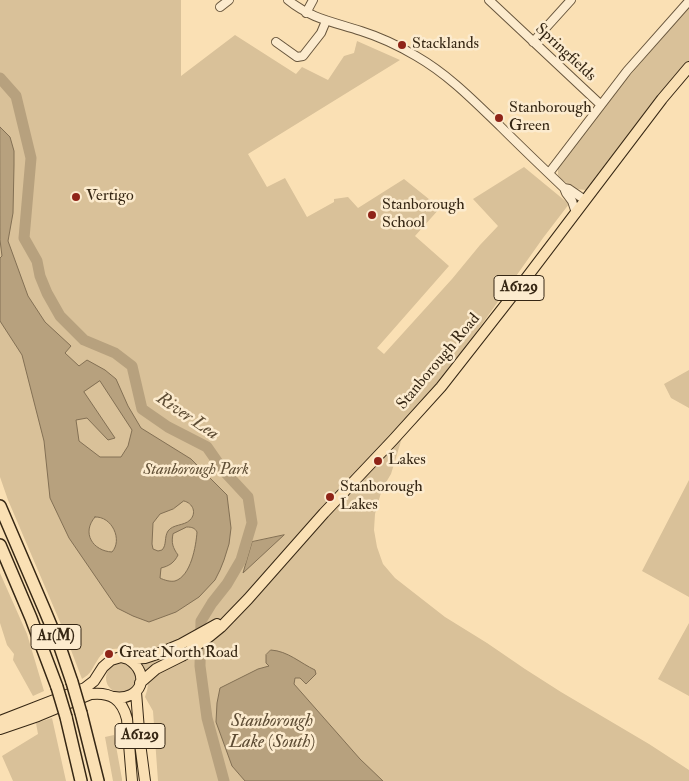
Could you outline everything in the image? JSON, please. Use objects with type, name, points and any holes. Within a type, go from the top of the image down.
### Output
[{"type":"highway","name":"A1(M)","points":[[0,506],[60,647],[72,682],[98,781]]},
{"type":"highway","name":"A1(M)","points":[[0,545],[31,618],[57,687],[81,781]]},
{"type":"main road","name":"Stanborough Road","points":[[210,633],[233,615],[255,592],[324,513],[394,440],[441,387],[524,282],[656,106],[689,67]]},
{"type":"main road","name":"A6129","points":[[128,659],[145,658],[210,633]]},
{"type":"main road","name":"A6129","points":[[145,781],[140,743],[138,688],[156,669],[182,656],[210,633]]},
{"type":"main road","points":[[0,721],[85,688],[94,681],[110,660],[121,657],[128,659],[140,670],[141,679],[138,688],[130,696],[122,698],[98,693],[91,694],[38,716],[0,729]]},
{"type":"main road","points":[[101,672],[102,687],[112,696]]},
{"type":"main road","name":"A6129","points":[[112,696],[125,711],[127,719],[132,781]]},
{"type":"street","points":[[220,7],[229,0]]},
{"type":"street","points":[[288,0],[306,13],[380,38],[402,48],[444,74],[564,188],[572,201],[576,213]]},
{"type":"street","points":[[306,13],[313,0]]},
{"type":"street","name":"Springfields","points":[[489,0],[601,105]]},
{"type":"street","points":[[533,42],[571,0]]},
{"type":"street","points":[[549,174],[627,71],[689,2]]},
{"type":"street","points":[[276,42],[297,57],[303,56],[321,33],[326,21]]},
{"type":"street","points":[[564,188],[569,189],[585,200]]},
{"type":"green space","name":"Stanborough Park","points":[[0,0],[181,0],[181,76],[235,35],[296,74],[302,67],[328,80],[344,56],[354,53],[357,41],[400,60],[248,154],[267,187],[285,178],[307,217],[334,202],[334,199],[348,197],[358,208],[404,179],[440,208],[415,236],[449,266],[377,348],[384,354],[498,226],[473,199],[524,167],[569,204],[441,382],[408,418],[391,474],[382,489],[375,514],[374,530],[377,547],[383,564],[395,578],[445,617],[561,692],[689,770],[689,781],[158,781],[153,711],[145,697],[148,683],[146,672],[132,650],[112,649],[100,656],[90,673],[82,679],[0,477]]},
{"type":"green space","points":[[689,7],[689,63],[586,190],[576,189],[561,179],[558,175],[558,167],[602,108]]},
{"type":"green space","points":[[689,370],[689,408],[671,398],[664,384]]},
{"type":"green space","points":[[689,480],[689,597],[642,571]]},
{"type":"green space","points":[[0,573],[27,634],[44,691],[33,696],[13,660],[14,654],[7,645],[0,623]]},
{"type":"green space","points":[[689,623],[689,696],[658,679]]},
{"type":"green space","points":[[121,663],[132,667],[136,678],[132,689],[121,693],[110,689],[106,678],[110,667]]},
{"type":"green space","points":[[52,718],[66,781],[13,781],[2,756],[38,734],[36,723]]},
{"type":"green space","points":[[114,735],[122,781],[113,781],[105,737]]},
{"type":"water","points":[[0,127],[10,137],[14,151],[13,213],[8,241],[28,296],[45,322],[71,346],[65,353],[79,366],[87,360],[116,379],[128,406],[141,428],[191,459],[227,495],[231,528],[229,544],[220,570],[215,580],[199,597],[176,612],[149,622],[117,608],[69,538],[50,498],[44,441],[22,355],[0,321],[0,258],[2,256],[0,240]],"holes":[[[100,381],[132,430],[128,446],[121,457],[100,457],[79,441],[76,420],[87,418],[108,440],[115,438],[84,392]],[[184,501],[190,504],[194,511],[188,522],[173,527],[168,531],[162,550],[153,549],[153,523],[160,514],[173,509]],[[95,517],[106,520],[111,524],[116,535],[115,547],[112,552],[99,548],[91,540],[89,535],[91,523]],[[187,527],[193,528],[197,532],[194,552],[189,567],[175,581],[160,578],[161,568],[171,564],[178,555],[173,545],[173,534]]]},
{"type":"water","points":[[284,535],[243,573],[252,542]]},
{"type":"water","name":"Stanborough Lake (South)","points":[[271,650],[288,655],[315,670],[316,674],[306,684],[300,678],[295,678],[294,684],[360,759],[383,781],[245,781],[232,766],[216,722],[220,688],[258,669],[269,666],[266,663],[266,655]]},
{"type":"waterway","name":"River Lea","points":[[0,78],[16,96],[31,158],[24,238],[37,261],[40,276],[47,293],[60,316],[84,340],[115,353],[132,366],[142,409],[168,427],[207,447],[223,470],[248,497],[252,523],[241,560],[201,621],[200,666],[207,718],[224,781]]},
{"type":"place","name":"Stacklands","points":[[402,45]]},
{"type":"place","name":"Stanborough Green","points":[[499,118]]},
{"type":"place","name":"Vertigo","points":[[76,197]]},
{"type":"place","name":"Stanborough School","points":[[372,215]]},
{"type":"place","name":"Lakes","points":[[378,461]]},
{"type":"place","name":"Stanborough Lakes","points":[[330,497]]},
{"type":"place","name":"Great North Road","points":[[109,654]]}]
